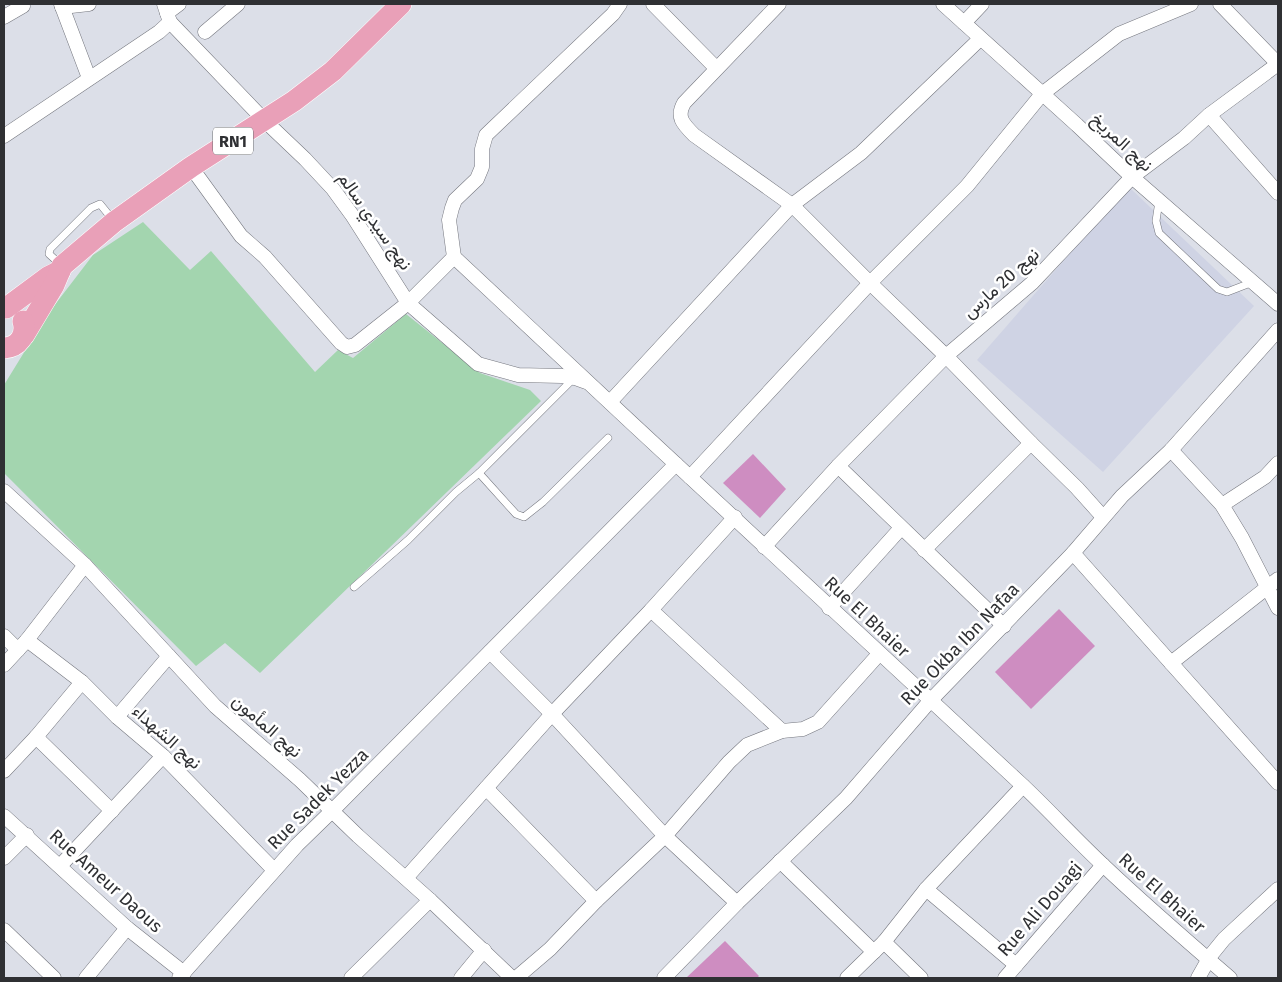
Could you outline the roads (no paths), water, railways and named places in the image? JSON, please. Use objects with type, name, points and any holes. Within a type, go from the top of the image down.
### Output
[{"type":"main road","name":"RN1","points":[[5,308],[61,269],[114,222],[191,167],[294,101],[333,71],[401,4]]},
{"type":"main road","name":"RN1","points":[[10,348],[54,285],[61,269]]},
{"type":"main road","name":"RN1","points":[[5,308],[12,310],[22,317],[25,329],[10,348]]},
{"type":"street","points":[[89,4],[62,5],[89,78]]},
{"type":"street","points":[[4,136],[159,32],[167,13],[179,4]]},
{"type":"street","points":[[205,32],[238,4]]},
{"type":"street","points":[[653,4],[716,68]]},
{"type":"street","points":[[779,4],[684,103],[680,109],[682,123],[694,135],[792,205],[946,356],[1031,444],[1077,488],[1103,517]]},
{"type":"street","name":"نهج المريخ","points":[[943,4],[1132,177],[1278,304]]},
{"type":"street","points":[[964,23],[982,4]]},
{"type":"street","points":[[690,476],[870,283],[968,186],[1042,94],[1119,34],[1191,4]]},
{"type":"street","points":[[1220,4],[1278,64]]},
{"type":"street","points":[[191,167],[241,236],[265,257],[344,346],[351,347],[408,303],[454,258],[449,220],[452,208],[455,200],[477,179],[482,167],[482,149],[486,135],[613,14],[617,5]]},
{"type":"street","points":[[4,17],[22,6]]},
{"type":"street","name":"نهج سيدي سالم","points":[[167,13],[265,121],[333,189],[352,215],[408,303],[478,364],[518,374],[574,378],[589,383]]},
{"type":"street","points":[[610,402],[792,205],[861,153],[980,39]]},
{"type":"street","name":"نهج 20 مارس","points":[[764,547],[838,466],[946,356],[1032,283],[1132,177],[1184,138],[1209,115],[1278,64]]},
{"type":"street","points":[[1209,115],[1278,193]]},
{"type":"street","name":"Rue El Bhaier","points":[[454,258],[1023,786],[1103,865],[1230,978]]},
{"type":"street","name":"Rue Okba Ibn Nafaa","points":[[664,978],[737,902],[846,798],[930,701],[1073,553],[1103,517],[1141,477],[1171,450],[1278,330]]},
{"type":"street","points":[[924,550],[1031,444]]},
{"type":"street","points":[[1171,450],[1222,505],[1242,538],[1278,608]]},
{"type":"street","points":[[1222,505],[1265,477],[1278,463]]},
{"type":"street","name":"Rue Sadek Yezza","points":[[182,976],[297,845],[676,464]]},
{"type":"street","points":[[838,466],[1004,626]]},
{"type":"street","name":"نهج المأمون","points":[[4,492],[85,565],[215,706],[300,780],[514,978]]},
{"type":"street","points":[[406,878],[552,714],[652,610],[735,517]]},
{"type":"street","points":[[829,608],[901,528]]},
{"type":"street","points":[[1073,553],[1278,782]]},
{"type":"street","points":[[4,665],[23,645],[85,565]]},
{"type":"street","points":[[1171,663],[1278,579]]},
{"type":"street","points":[[652,610],[782,731]]},
{"type":"street","name":"نهج الشهداء","points":[[4,636],[23,645],[82,682],[117,717],[163,756],[274,870]]},
{"type":"street","points":[[490,652],[552,714],[665,836],[737,902]]},
{"type":"street","points":[[514,978],[550,949],[596,901],[665,836],[729,762],[748,745],[782,731],[803,729],[818,722],[879,654]]},
{"type":"street","points":[[117,717],[169,656]]},
{"type":"street","points":[[4,771],[36,737],[82,682]]},
{"type":"street","points":[[36,737],[112,811]]},
{"type":"street","points":[[60,866],[163,756]]},
{"type":"street","points":[[847,978],[884,942],[926,889],[1023,786]]},
{"type":"street","points":[[486,788],[596,901]]},
{"type":"street","name":"Rue Ameur Daous","points":[[4,816],[182,976]]},
{"type":"street","points":[[4,858],[26,835]]},
{"type":"street","points":[[780,861],[874,952]]},
{"type":"street","name":"Rue Ali Douagi","points":[[1005,978],[1103,865]]},
{"type":"street","points":[[926,889],[1016,965]]},
{"type":"street","points":[[1198,978],[1224,939],[1278,889]]},
{"type":"street","points":[[351,978],[430,900]]},
{"type":"street","points":[[86,978],[127,928]]},
{"type":"street","points":[[5,934],[54,978]]},
{"type":"street","points":[[884,942],[920,978]]},
{"type":"street","points":[[461,978],[484,950]]},
{"type":"lane","points":[[1159,200],[1156,221],[1159,233],[1218,289],[1227,292],[1253,282]]},
{"type":"lane","points":[[354,588],[408,540],[456,492],[479,474],[574,378]]},
{"type":"lane","points":[[479,474],[516,514],[524,517],[543,502],[608,438]]}]
